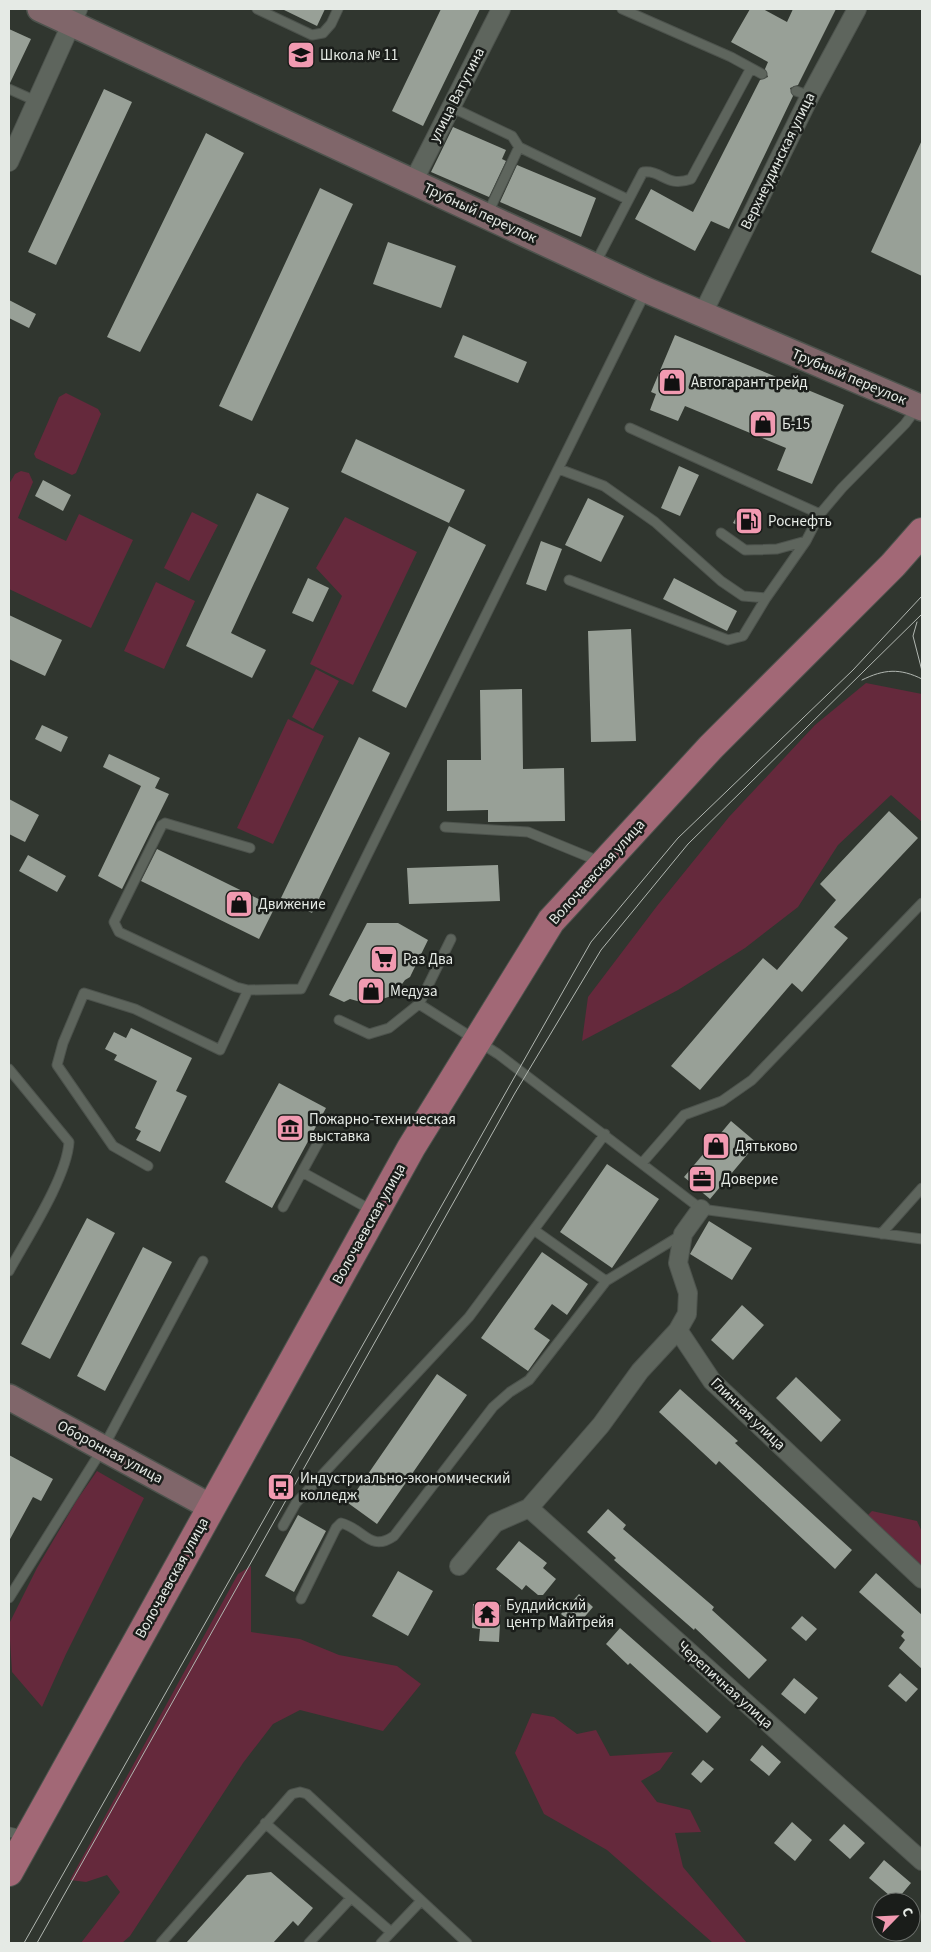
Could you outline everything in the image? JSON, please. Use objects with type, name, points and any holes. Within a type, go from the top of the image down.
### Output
[{"type":"main road","name":"Волочаевская улица","points":[[9,1872],[19,1834],[211,1507],[411,1148],[551,921],[710,747],[893,565],[922,532]]},
{"type":"street","name":"Трубный переулок","points":[[40,9],[75,16],[486,216],[702,315],[920,408]]},
{"type":"street","name":"улица Ватутина","points":[[413,182],[501,9]]},
{"type":"street","name":"Верхнеудинская улица","points":[[702,315],[803,93],[857,9]]},
{"type":"street","points":[[9,162],[75,16]]},
{"type":"street","points":[[459,1566],[495,1523],[529,1508],[601,1425],[640,1371],[678,1330],[687,1314],[688,1293],[678,1263],[683,1234],[702,1209]]},
{"type":"street","name":"Глинная улица","points":[[678,1330],[712,1382],[922,1579]]},
{"type":"street","name":"Оборонная улица","points":[[9,1397],[211,1507]]},
{"type":"street","name":"Черепичная улица","points":[[529,1508],[922,1861]]},
{"type":"lane","points":[[257,9],[312,35],[323,34],[331,24],[338,9]]},
{"type":"lane","points":[[622,9],[731,57],[762,74]]},
{"type":"lane","points":[[594,266],[627,199],[643,172],[650,171],[674,183],[691,179],[751,68]]},
{"type":"lane","points":[[9,89],[36,101]]},
{"type":"lane","points":[[451,107],[512,136],[519,147],[627,199]]},
{"type":"lane","points":[[486,216],[519,147]]},
{"type":"lane","points":[[250,848],[166,823],[162,825],[114,922],[119,932],[236,987],[248,990],[301,989],[646,290]]},
{"type":"lane","points":[[569,580],[728,640],[743,636],[766,598],[806,542],[820,514],[842,488],[920,408]]},
{"type":"lane","points":[[630,428],[820,514]]},
{"type":"lane","points":[[559,469],[604,486],[655,522],[721,581],[744,596],[766,598]]},
{"type":"lane","points":[[721,533],[745,550],[778,549],[806,542]]},
{"type":"lane","points":[[445,827],[528,832],[540,835],[603,863]]},
{"type":"lane","points":[[643,1162],[684,1115],[722,1101],[752,1080],[922,903]]},
{"type":"lane","points":[[339,1020],[369,1034],[389,1028],[419,1004],[451,939]]},
{"type":"lane","points":[[148,1166],[113,1146],[57,1065],[63,1043],[84,992],[136,1009],[220,1050],[248,990]]},
{"type":"lane","points":[[419,1004],[478,1040],[643,1162],[702,1209],[922,1239]]},
{"type":"lane","points":[[9,1271],[60,1176],[68,1155],[69,1142],[10,1073]]},
{"type":"lane","points":[[283,1526],[296,1503],[469,1317],[605,1134]]},
{"type":"lane","points":[[283,1207],[319,1141]]},
{"type":"lane","points":[[302,1172],[375,1212]]},
{"type":"lane","points":[[881,1234],[922,1188]]},
{"type":"lane","points":[[534,1230],[606,1281]]},
{"type":"lane","points":[[302,1599],[336,1528],[341,1523],[375,1542],[386,1542],[394,1536],[493,1406],[529,1380],[606,1281],[683,1234]]},
{"type":"lane","points":[[9,1598],[102,1448],[203,1261]]},
{"type":"lane","points":[[161,1943],[265,1823],[292,1794],[300,1792],[307,1794],[467,1943]]},
{"type":"lane","points":[[265,1823],[391,1932]]},
{"type":"lane","points":[[309,1943],[351,1898]]},
{"type":"lane","points":[[381,1943],[421,1901]]},
{"type":"shaded area","points":[[66,393],[98,409],[101,414],[76,473],[72,475],[36,458],[34,454],[59,397]]},
{"type":"shaded area","points":[[21,471],[29,473],[33,482],[18,518],[66,541],[79,514],[133,540],[91,628],[9,589],[9,484],[15,474]]},
{"type":"shaded area","points":[[192,512],[218,525],[189,581],[164,568]]},
{"type":"shaded area","points":[[345,517],[417,552],[353,685],[310,664],[342,596],[316,568]]},
{"type":"shaded area","points":[[156,582],[195,601],[164,669],[124,651]]},
{"type":"shaded area","points":[[316,669],[339,681],[313,729],[292,717]]},
{"type":"shaded area","points":[[866,683],[922,694],[922,822],[891,795],[838,845],[798,907],[745,948],[678,990],[582,1041],[588,997],[657,906],[729,817],[815,725]]},
{"type":"shaded area","points":[[288,719],[324,736],[273,844],[237,828]]},
{"type":"shaded area","points":[[97,1471],[144,1498],[66,1654],[42,1707],[12,1672],[9,1624],[37,1568],[77,1500]]},
{"type":"shaded area","points":[[872,1511],[917,1521],[922,1532],[922,1572],[864,1519]]},
{"type":"shaded area","points":[[251,1566],[251,1632],[300,1639],[339,1655],[397,1666],[421,1684],[383,1731],[300,1710],[273,1724],[243,1763],[130,1936],[122,1943],[81,1943],[120,1892],[107,1875],[86,1882],[70,1880],[238,1574]]},
{"type":"shaded area","points":[[532,1713],[554,1717],[577,1734],[596,1730],[610,1756],[673,1752],[660,1770],[641,1781],[657,1802],[690,1810],[701,1832],[675,1833],[683,1867],[747,1943],[713,1943],[607,1850],[544,1814],[515,1753]]},
{"type":"building","points":[[282,9],[325,9],[317,26]]},
{"type":"building","points":[[441,9],[480,9],[423,126],[392,111]]},
{"type":"building","points":[[750,9],[763,9],[787,22],[793,9],[836,9],[798,85],[790,88],[793,96],[729,229],[711,221],[695,251],[635,219],[651,189],[693,212],[760,80],[768,77],[765,69],[768,62],[731,42]]},
{"type":"building","points":[[9,29],[31,39],[10,83],[9,83]]},
{"type":"building","points":[[104,89],[132,102],[56,265],[28,252]]},
{"type":"building","points":[[453,127],[506,150],[502,159],[506,161],[489,197],[431,172]]},
{"type":"building","points":[[206,133],[244,153],[140,352],[107,337]]},
{"type":"building","points":[[922,140],[922,276],[871,252]]},
{"type":"building","points":[[517,165],[596,198],[581,237],[500,202]]},
{"type":"building","points":[[320,188],[353,204],[252,421],[219,406]]},
{"type":"building","points":[[388,242],[456,266],[441,308],[373,284]]},
{"type":"building","points":[[9,300],[36,314],[29,328],[9,318]]},
{"type":"building","points":[[463,335],[527,362],[518,383],[454,357]]},
{"type":"building","points":[[675,335],[844,405],[812,484],[777,470],[786,448],[685,406],[678,421],[650,410],[656,394],[651,392]]},
{"type":"building","points":[[356,439],[465,490],[449,523],[341,472]]},
{"type":"building","points":[[679,466],[699,475],[680,516],[661,508]]},
{"type":"building","points":[[43,480],[71,495],[63,511],[35,496]]},
{"type":"building","points":[[257,493],[289,508],[231,633],[266,650],[252,678],[186,646]]},
{"type":"building","points":[[588,498],[624,516],[601,562],[565,545]]},
{"type":"building","points":[[741,508],[761,517],[754,533],[733,523]]},
{"type":"building","points":[[449,526],[486,545],[406,708],[372,691]]},
{"type":"building","points":[[541,541],[562,549],[546,591],[526,584]]},
{"type":"building","points":[[308,578],[329,588],[313,622],[292,613]]},
{"type":"building","points":[[674,578],[737,611],[727,631],[663,599]]},
{"type":"building","points":[[9,615],[62,640],[45,676],[9,659]]},
{"type":"building","points":[[631,629],[636,741],[591,742],[588,631]]},
{"type":"building","points":[[522,689],[523,769],[564,768],[565,821],[488,822],[488,810],[447,811],[447,760],[481,760],[480,690]]},
{"type":"building","points":[[42,725],[68,737],[61,752],[35,739]]},
{"type":"building","points":[[359,737],[390,753],[312,913],[281,898]]},
{"type":"building","points":[[109,754],[160,778],[155,788],[169,794],[122,889],[98,876],[141,786],[103,767]]},
{"type":"building","points":[[9,799],[39,815],[25,842],[9,834]]},
{"type":"building","points":[[889,811],[918,838],[834,927],[848,938],[802,992],[792,983],[700,1090],[671,1066],[763,958],[777,970],[836,900],[820,884]]},
{"type":"building","points":[[157,849],[275,907],[259,939],[141,881]]},
{"type":"building","points":[[28,855],[66,876],[57,892],[19,871]]},
{"type":"building","points":[[498,865],[500,901],[409,904],[407,868]]},
{"type":"building","name":"Раз Два","points":[[367,923],[398,923],[428,940],[410,977],[405,980],[394,995],[368,1004],[350,999],[344,1002],[329,995]]},
{"type":"building","points":[[131,1028],[192,1058],[176,1091],[187,1096],[160,1152],[136,1140],[141,1131],[135,1128],[157,1081],[114,1060],[117,1055],[105,1049],[114,1032],[126,1038]]},
{"type":"building","points":[[279,1083],[326,1108],[272,1208],[225,1182]]},
{"type":"building","points":[[731,1121],[757,1143],[710,1199],[684,1177]]},
{"type":"building","points":[[607,1164],[659,1199],[612,1268],[560,1232]]},
{"type":"building","points":[[87,1218],[115,1233],[50,1359],[21,1344]]},
{"type":"building","points":[[709,1221],[752,1248],[732,1280],[690,1254]]},
{"type":"building","points":[[143,1247],[172,1262],[105,1391],[77,1376]]},
{"type":"building","points":[[542,1252],[588,1284],[567,1315],[552,1304],[534,1329],[550,1340],[528,1371],[481,1338]]},
{"type":"building","points":[[742,1305],[764,1325],[733,1360],[711,1340]]},
{"type":"building","points":[[437,1374],[467,1395],[377,1524],[348,1503]]},
{"type":"building","points":[[796,1377],[841,1420],[821,1442],[776,1398]]},
{"type":"building","points":[[680,1389],[738,1441],[735,1443],[852,1550],[835,1569],[719,1461],[716,1465],[659,1412]]},
{"type":"building","points":[[9,1455],[53,1479],[41,1501],[33,1497],[9,1541]]},
{"type":"building","points":[[608,1509],[626,1525],[623,1529],[714,1607],[712,1610],[767,1660],[749,1679],[695,1628],[694,1630],[614,1560],[616,1558],[587,1532]]},
{"type":"building","points":[[298,1515],[326,1531],[294,1592],[265,1576]]},
{"type":"building","points":[[519,1541],[547,1563],[543,1568],[556,1579],[543,1595],[538,1595],[526,1585],[522,1590],[496,1569]]},
{"type":"building","points":[[398,1571],[433,1591],[408,1636],[372,1616]]},
{"type":"building","points":[[876,1573],[922,1615],[922,1669],[899,1648],[905,1640],[901,1636],[904,1632],[859,1592]]},
{"type":"building","points":[[579,1594],[593,1607],[576,1627],[561,1614]]},
{"type":"building","points":[[473,1604],[501,1605],[499,1642],[479,1641],[480,1629],[472,1628]]},
{"type":"building","points":[[802,1616],[817,1629],[806,1641],[791,1628]]},
{"type":"building","points":[[620,1628],[721,1717],[707,1733],[630,1663],[628,1665],[606,1644]]},
{"type":"building","points":[[900,1673],[918,1689],[906,1702],[888,1686]]},
{"type":"building","points":[[794,1678],[818,1698],[805,1714],[781,1694]]},
{"type":"building","points":[[762,1745],[781,1762],[769,1776],[750,1760]]},
{"type":"building","points":[[703,1760],[714,1769],[701,1783],[691,1774]]},
{"type":"building","points":[[792,1822],[812,1840],[795,1861],[774,1843]]},
{"type":"building","points":[[844,1824],[865,1843],[850,1859],[829,1840]]},
{"type":"building","points":[[884,1860],[911,1883],[904,1892],[885,1892],[869,1878]]},
{"type":"building","points":[[271,1872],[313,1908],[298,1926],[293,1921],[273,1943],[186,1943],[247,1875]]},
{"type":"tram line","points":[[24,1943],[591,942],[678,838],[853,670],[922,596]]},
{"type":"tram line","points":[[37,1943],[515,1093],[601,950],[688,844],[922,614]]},
{"type":"tram line","points":[[917,622],[913,636],[922,671]]},
{"type":"tram line","points":[[862,680],[892,671],[914,675],[922,679]]},
{"type":"place","name":"Школа № 11","points":[[301,55]]},
{"type":"place","name":"Автогарант трейд","points":[[672,382]]},
{"type":"place","name":"Б-15","points":[[763,424]]},
{"type":"place","name":"Роснефть","points":[[749,521]]},
{"type":"place","name":"Движение","points":[[239,904]]},
{"type":"place","name":"Раз Два","points":[[384,959]]},
{"type":"place","name":"Медуза","points":[[371,991]]},
{"type":"place","name":"Пожарно-техническая выставка","points":[[290,1128]]},
{"type":"place","name":"Дятьково","points":[[716,1146]]},
{"type":"place","name":"Доверие","points":[[702,1179]]},
{"type":"place","name":"Индустриально-экономический колледж","points":[[281,1487]]},
{"type":"place","name":"Буддийский центр Майтрейя","points":[[487,1614]]}]
